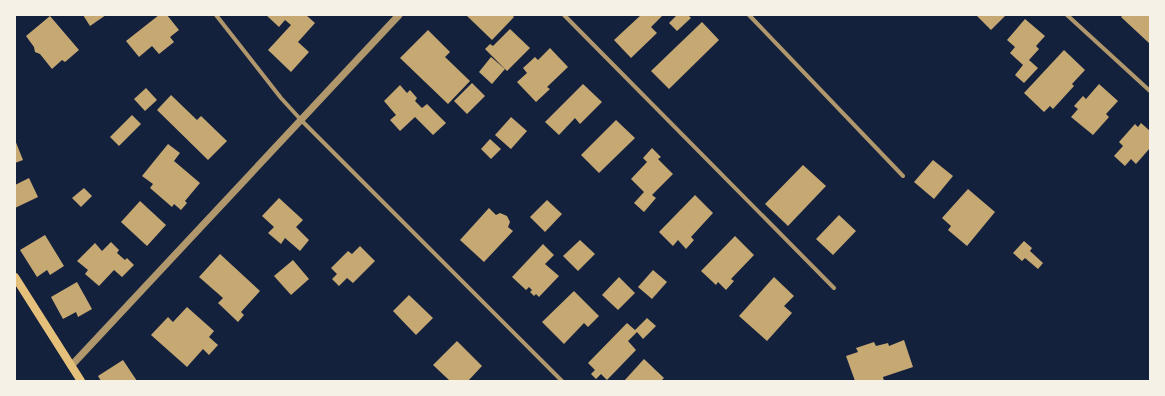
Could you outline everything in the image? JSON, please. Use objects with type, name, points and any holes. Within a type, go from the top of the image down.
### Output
[{"type":"main road","points":[[15,277],[80,381]]},
{"type":"street","points":[[216,15],[281,98],[302,121],[562,381]]},
{"type":"street","points":[[71,366],[302,121],[399,15]]},
{"type":"street","points":[[564,15],[834,288]]},
{"type":"street","points":[[749,15],[903,176]]},
{"type":"street","points":[[1067,15],[1150,92]]},
{"type":"building","points":[[83,15],[106,15],[90,26]]},
{"type":"building","points":[[159,15],[167,15],[179,30],[170,37],[174,42],[159,54],[152,46],[139,57],[126,41]]},
{"type":"building","points":[[266,15],[306,15],[315,23],[298,42],[309,52],[291,72],[268,50],[291,25],[285,20],[279,27]]},
{"type":"building","points":[[466,15],[512,15],[514,17],[492,40]]},
{"type":"building","points":[[641,15],[662,16],[651,27],[657,33],[631,58],[614,40]]},
{"type":"building","points":[[677,15],[688,15],[691,18],[677,31],[669,23]]},
{"type":"building","points":[[976,15],[1006,15],[991,30]]},
{"type":"building","points":[[1123,15],[1148,15],[1150,17],[1150,44],[1121,17]]},
{"type":"building","points":[[50,16],[79,50],[65,62],[62,60],[52,69],[40,54],[35,52],[34,47],[26,36]]},
{"type":"building","points":[[1025,19],[1045,36],[1036,46],[1039,49],[1029,60],[1038,68],[1024,83],[1015,75],[1023,65],[1010,53],[1015,47],[1007,40]]},
{"type":"building","points":[[702,22],[719,40],[669,89],[651,71]]},
{"type":"building","points":[[510,29],[530,48],[507,71],[485,49],[490,44],[493,46]]},
{"type":"building","points":[[428,30],[450,52],[445,57],[470,81],[448,104],[400,58]]},
{"type":"building","points":[[550,48],[568,67],[547,87],[550,89],[536,102],[517,82],[527,73],[523,68],[535,57],[538,60]]},
{"type":"building","points":[[1064,50],[1085,70],[1072,84],[1074,86],[1053,109],[1050,106],[1044,112],[1024,93]]},
{"type":"building","points":[[491,57],[505,69],[492,84],[479,72]]},
{"type":"building","points":[[472,83],[485,96],[467,114],[454,101]]},
{"type":"building","points":[[583,84],[602,102],[580,124],[575,118],[559,135],[545,122]]},
{"type":"building","points":[[1099,84],[1118,101],[1106,114],[1109,117],[1093,135],[1071,117],[1078,109],[1074,106],[1083,96],[1086,99]]},
{"type":"building","points":[[400,85],[407,93],[410,90],[417,98],[415,101],[422,108],[427,104],[446,123],[433,135],[415,117],[400,131],[390,120],[396,115],[384,101]]},
{"type":"building","points":[[146,88],[157,100],[145,111],[134,99]]},
{"type":"building","points":[[171,95],[197,120],[201,116],[227,141],[208,160],[157,110]]},
{"type":"building","points":[[132,115],[141,124],[119,146],[110,137]]},
{"type":"building","points":[[511,117],[527,131],[511,149],[495,135]]},
{"type":"building","points":[[616,120],[635,138],[599,173],[581,155]]},
{"type":"building","points":[[1141,123],[1150,131],[1150,148],[1136,164],[1131,159],[1125,166],[1114,156],[1123,146],[1119,142],[1135,124],[1138,127]]},
{"type":"building","points":[[490,139],[501,149],[491,159],[481,149]]},
{"type":"building","points":[[15,140],[23,160],[15,163]]},
{"type":"building","points":[[168,144],[180,153],[174,161],[200,183],[185,201],[187,203],[181,210],[174,204],[172,207],[150,188],[153,184],[142,176]]},
{"type":"building","points":[[652,148],[661,157],[658,159],[673,174],[652,195],[656,198],[644,212],[634,203],[644,192],[631,179],[647,162],[643,158]]},
{"type":"building","points":[[933,160],[953,176],[934,199],[914,182]]},
{"type":"building","points":[[803,165],[826,186],[788,226],[765,204]]},
{"type":"building","points":[[29,178],[38,197],[15,208],[15,185]]},
{"type":"building","points":[[84,188],[92,196],[81,207],[72,198]]},
{"type":"building","points":[[968,189],[995,212],[967,246],[948,230],[951,226],[942,218]]},
{"type":"building","points":[[695,195],[713,213],[691,237],[694,240],[686,249],[678,240],[673,246],[659,232]]},
{"type":"building","points":[[279,198],[303,220],[296,227],[309,240],[300,251],[285,238],[281,244],[268,233],[274,227],[262,216]]},
{"type":"building","points":[[547,200],[562,214],[545,232],[530,217]]},
{"type":"building","points":[[140,201],[166,225],[147,246],[121,222]]},
{"type":"building","points":[[489,208],[496,215],[500,213],[507,216],[510,222],[508,227],[513,231],[484,262],[460,240]]},
{"type":"building","points":[[839,215],[856,231],[833,255],[816,239]]},
{"type":"building","points":[[45,235],[64,266],[50,275],[47,270],[37,277],[20,250]]},
{"type":"building","points":[[735,236],[754,255],[731,279],[734,281],[726,290],[718,282],[716,285],[701,271]]},
{"type":"building","points":[[580,240],[595,254],[578,271],[563,256]]},
{"type":"building","points":[[1024,241],[1032,248],[1030,251],[1043,263],[1038,269],[1025,258],[1022,261],[1013,253]]},
{"type":"building","points":[[111,242],[119,250],[117,253],[125,260],[127,258],[134,265],[122,277],[114,270],[99,286],[85,274],[88,270],[77,261],[95,243],[102,251]]},
{"type":"building","points":[[543,244],[554,255],[545,264],[559,276],[539,297],[536,294],[534,296],[530,292],[532,290],[529,287],[526,290],[512,277]]},
{"type":"building","points":[[360,246],[375,261],[353,283],[347,278],[339,286],[332,279],[337,274],[331,268],[348,251],[352,254]]},
{"type":"building","points":[[220,254],[260,291],[241,312],[244,315],[238,322],[218,303],[223,298],[199,277]]},
{"type":"building","points":[[293,260],[309,279],[291,295],[274,276]]},
{"type":"building","points":[[653,270],[667,282],[652,299],[638,287]]},
{"type":"building","points":[[619,277],[635,293],[618,310],[602,295]]},
{"type":"building","points":[[774,277],[794,296],[784,306],[792,313],[767,341],[739,316]]},
{"type":"building","points":[[77,282],[92,309],[78,317],[76,312],[63,319],[51,297]]},
{"type":"building","points":[[574,291],[599,316],[588,327],[584,323],[564,344],[542,322]]},
{"type":"building","points":[[409,295],[433,318],[416,335],[393,311]]},
{"type":"building","points":[[187,307],[214,331],[209,337],[218,345],[209,355],[203,349],[187,367],[151,335],[168,317],[173,322]]},
{"type":"building","points":[[647,318],[656,326],[643,339],[637,332],[628,341],[636,350],[607,380],[601,374],[596,379],[591,374],[595,370],[588,363],[627,323],[635,330]]},
{"type":"building","points":[[904,340],[913,367],[883,377],[884,381],[855,381],[846,356],[858,352],[856,348],[874,342],[876,346],[888,343],[889,346]]},
{"type":"building","points":[[457,341],[482,366],[468,381],[450,381],[433,365]]},
{"type":"building","points":[[644,359],[664,378],[661,381],[624,381]]},
{"type":"building","points":[[123,360],[137,381],[101,381],[98,376]]}]
